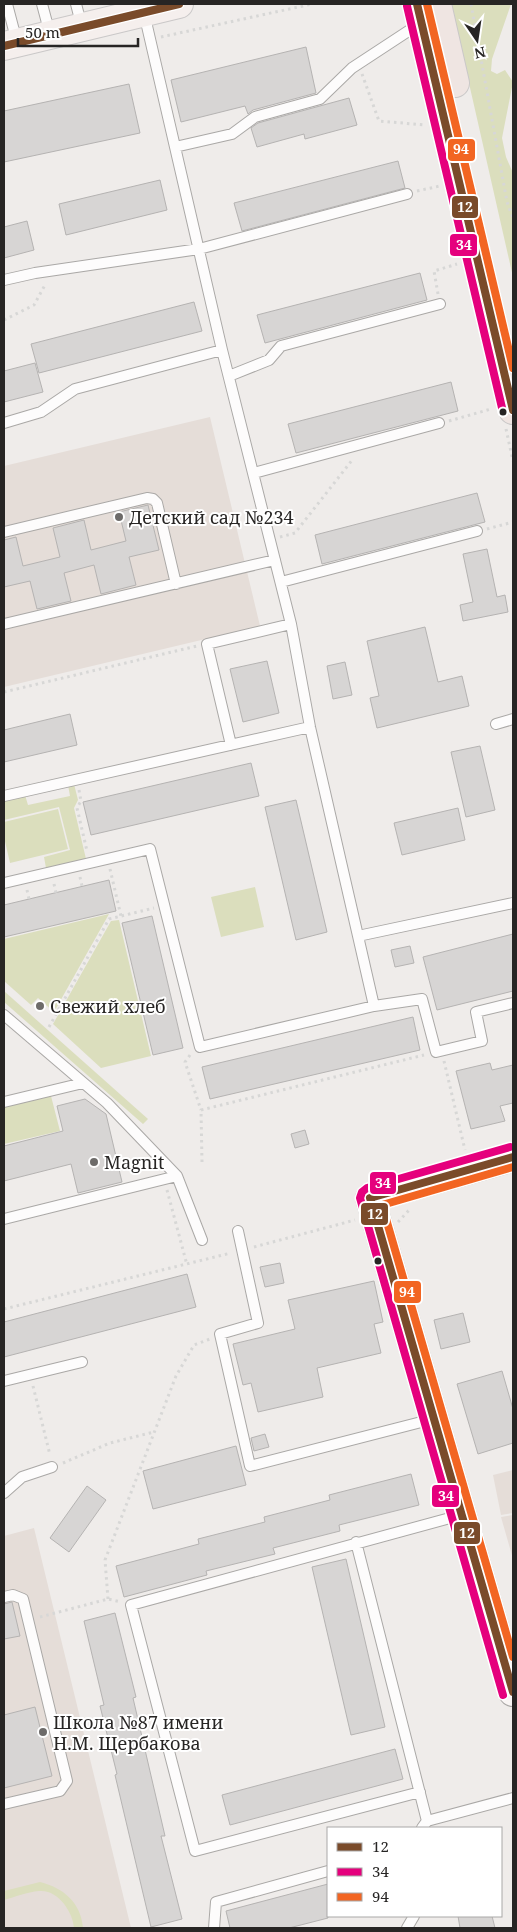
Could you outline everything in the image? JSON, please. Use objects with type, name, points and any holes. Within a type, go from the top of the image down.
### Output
[{"type":"highway","points":[[425,10],[513,333]]},
{"type":"highway","points":[[425,10],[513,407]]},
{"type":"main road","points":[[10,44],[50,35],[79,15],[144,12],[179,4]]},
{"type":"street","points":[[513,1157],[372,1207],[513,1692]]},
{"type":"lane","points":[[7,4],[10,44]]},
{"type":"lane","points":[[42,4],[50,35]]},
{"type":"lane","points":[[175,147],[232,134],[255,117],[320,99],[358,64],[425,10]]},
{"type":"lane","points":[[144,12],[222,350],[292,624],[310,727],[374,1006]]},
{"type":"lane","points":[[4,280],[199,248],[407,194]]},
{"type":"lane","points":[[229,376],[269,360],[281,346],[440,304]]},
{"type":"lane","points":[[4,423],[41,412],[76,389],[222,350]]},
{"type":"lane","points":[[254,474],[439,423]]},
{"type":"lane","points":[[4,532],[147,498],[153,499],[157,503],[176,584]]},
{"type":"lane","points":[[281,582],[476,532]]},
{"type":"lane","points":[[4,624],[275,560]]},
{"type":"lane","points":[[231,745],[207,644],[292,624]]},
{"type":"lane","points":[[496,724],[513,720]]},
{"type":"lane","points":[[4,796],[310,727]]},
{"type":"lane","points":[[4,883],[150,849],[200,1048],[374,1006],[422,999],[438,1051],[482,1041],[476,1012],[513,1003]]},
{"type":"lane","points":[[358,936],[513,903]]},
{"type":"lane","points":[[4,1015],[107,1103],[177,1176],[202,1240]]},
{"type":"lane","points":[[4,1102],[83,1083]]},
{"type":"lane","points":[[4,1219],[177,1176]]},
{"type":"lane","points":[[238,1231],[258,1323],[220,1334],[250,1466],[433,1419]]},
{"type":"lane","points":[[4,1381],[82,1362]]},
{"type":"lane","points":[[4,1493],[22,1477],[52,1467]]},
{"type":"lane","points":[[420,1792],[195,1851],[131,1605],[356,1542],[462,1515]]},
{"type":"lane","points":[[356,1542],[420,1792],[424,1825],[513,1798]]},
{"type":"lane","points":[[4,1597],[13,1595],[23,1599],[67,1781],[60,1791],[4,1804]]},
{"type":"lane","points":[[214,1928],[216,1902],[327,1872]]},
{"type":"lane","points":[[407,1928],[413,1917]]},
{"type":"path","points":[[150,39],[312,4]]},
{"type":"path","points":[[471,4],[507,202],[513,218]]},
{"type":"path","points":[[358,64],[379,121],[431,125]]},
{"type":"path","points":[[407,194],[446,184]]},
{"type":"path","points":[[440,304],[434,271],[464,261]]},
{"type":"path","points":[[4,320],[34,305],[53,271]]},
{"type":"path","points":[[439,423],[513,407]]},
{"type":"path","points":[[280,537],[295,533],[366,443]]},
{"type":"path","points":[[476,532],[513,522]]},
{"type":"path","points":[[4,692],[207,644]]},
{"type":"path","points":[[76,780],[81,801],[77,808],[90,863]]},
{"type":"path","points":[[107,859],[121,916]]},
{"type":"path","points":[[49,1027],[110,919],[164,906]]},
{"type":"path","points":[[194,1049],[185,1062],[201,1110],[202,1162]]},
{"type":"path","points":[[201,1110],[438,1051],[466,1154]]},
{"type":"path","points":[[164,1179],[187,1265]]},
{"type":"path","points":[[4,1309],[242,1250],[372,1207]]},
{"type":"path","points":[[108,1599],[105,1560],[176,1376],[194,1345],[220,1334]]},
{"type":"path","points":[[30,1374],[52,1467],[110,1443],[155,1432]]},
{"type":"path","points":[[28,1620],[108,1599],[131,1605]]},
{"type":"shaded area","name":"Детский сад №234","points":[[210,417],[260,626],[4,687],[4,466]]},
{"type":"shaded area","points":[[513,1470],[513,1513],[501,1515],[493,1475]]},
{"type":"shaded area","points":[[513,1515],[513,1559],[501,1517]]},
{"type":"shaded area","name":"Школа №87 имени Н.М. Щербакова","points":[[34,1528],[131,1928],[4,1928],[4,1536]]},
{"type":"green space","points":[[451,4],[511,4],[492,59],[491,71],[497,74],[505,70],[513,82],[502,138],[506,157],[513,173],[513,277]]},
{"type":"green space","points":[[74,784],[78,800],[74,808],[86,859],[46,868],[44,857],[70,850],[59,807],[4,820],[4,800],[25,795],[28,805],[70,796],[68,785]]},
{"type":"green space","points":[[58,809],[68,849],[10,863],[4,837],[4,822]]},
{"type":"green space","points":[[255,887],[264,927],[221,937],[211,897]]},
{"type":"green space","points":[[109,914],[54,1012],[38,998],[31,1005],[4,981],[4,939]]},
{"type":"green space","points":[[119,920],[151,1056],[101,1068],[53,1024],[111,921]]},
{"type":"green space","points":[[4,991],[148,1119],[143,1124],[4,1002]]},
{"type":"green space","points":[[51,1096],[60,1131],[4,1144],[4,1107]]},
{"type":"green space","points":[[40,1882],[57,1888],[70,1898],[79,1911],[83,1928],[74,1928],[71,1915],[63,1903],[46,1891],[30,1892],[4,1900],[4,1891]]},
{"type":"building","points":[[306,47],[316,93],[253,110],[248,114],[245,106],[181,122],[171,80]]},
{"type":"building","points":[[129,84],[140,133],[4,162],[4,111]]},
{"type":"building","points":[[349,98],[357,125],[305,139],[304,134],[257,147],[251,128],[258,123]]},
{"type":"building","points":[[398,161],[405,188],[242,231],[234,203]]},
{"type":"building","points":[[160,180],[167,210],[66,235],[59,204]]},
{"type":"building","points":[[27,221],[34,250],[4,258],[4,227]]},
{"type":"building","points":[[420,273],[427,300],[265,343],[257,315]]},
{"type":"building","points":[[194,302],[202,331],[39,373],[31,344]]},
{"type":"building","points":[[35,363],[43,392],[4,402],[4,371]]},
{"type":"building","points":[[451,382],[458,411],[296,453],[288,424]]},
{"type":"building","points":[[477,493],[485,522],[322,564],[315,535]]},
{"type":"building","points":[[148,505],[159,550],[129,557],[136,585],[101,594],[94,565],[64,573],[71,601],[37,609],[30,581],[4,587],[4,540],[16,537],[23,566],[60,557],[53,528],[84,520],[91,550],[126,541],[119,512]]},
{"type":"building","points":[[487,549],[497,597],[505,595],[508,612],[463,621],[460,605],[473,602],[463,554]]},
{"type":"building","points":[[425,627],[438,682],[462,676],[469,706],[377,728],[370,698],[379,696],[367,641]]},
{"type":"building","points":[[267,661],[279,713],[243,722],[230,669]]},
{"type":"building","points":[[345,662],[352,695],[333,699],[327,666]]},
{"type":"building","points":[[70,714],[77,745],[4,762],[4,730]]},
{"type":"building","points":[[480,746],[495,810],[466,817],[451,752]]},
{"type":"building","points":[[251,763],[259,796],[91,835],[83,802]]},
{"type":"building","points":[[296,800],[327,932],[296,940],[265,807]]},
{"type":"building","points":[[458,808],[465,840],[402,855],[394,823]]},
{"type":"building","points":[[109,880],[116,911],[4,937],[4,905]]},
{"type":"building","points":[[152,916],[183,1048],[153,1055],[122,923]]},
{"type":"building","points":[[513,934],[513,991],[437,1010],[423,957]]},
{"type":"building","points":[[410,946],[414,963],[395,967],[391,950]]},
{"type":"building","points":[[413,1017],[420,1050],[210,1099],[202,1067]]},
{"type":"building","points":[[490,1063],[492,1070],[513,1065],[513,1103],[500,1106],[505,1121],[471,1129],[456,1071]]},
{"type":"building","points":[[85,1099],[106,1114],[122,1182],[78,1193],[71,1164],[4,1181],[4,1146],[63,1131],[57,1106]]},
{"type":"building","points":[[305,1130],[309,1144],[295,1148],[291,1134]]},
{"type":"building","points":[[280,1263],[284,1283],[265,1287],[260,1267]]},
{"type":"building","points":[[187,1274],[196,1307],[4,1357],[4,1322]]},
{"type":"building","points":[[374,1281],[383,1322],[374,1324],[381,1353],[317,1368],[323,1397],[258,1412],[251,1383],[243,1385],[233,1344],[295,1329],[288,1300]]},
{"type":"building","points":[[463,1313],[470,1342],[441,1349],[434,1320]]},
{"type":"building","points":[[502,1371],[513,1409],[513,1443],[478,1454],[457,1384]]},
{"type":"building","points":[[265,1434],[269,1447],[254,1451],[251,1438]]},
{"type":"building","points":[[236,1446],[246,1485],[153,1509],[143,1471]]},
{"type":"building","points":[[411,1474],[419,1505],[339,1525],[340,1531],[273,1548],[275,1554],[206,1571],[207,1575],[124,1597],[116,1566],[199,1544],[198,1539],[265,1522],[264,1517],[330,1500],[329,1495]]},
{"type":"building","points":[[87,1486],[106,1500],[69,1552],[50,1538]]},
{"type":"building","points":[[346,1559],[385,1727],[351,1735],[312,1567]]},
{"type":"building","points":[[12,1602],[20,1636],[4,1639],[4,1604]]},
{"type":"building","points":[[115,1613],[136,1697],[133,1698],[165,1836],[161,1836],[182,1919],[151,1927],[115,1775],[117,1774],[100,1706],[104,1705],[84,1621]]},
{"type":"building","points":[[35,1707],[52,1776],[4,1788],[4,1715]]},
{"type":"building","points":[[395,1749],[403,1779],[230,1825],[222,1795]]},
{"type":"building","points":[[327,1884],[328,1918],[289,1928],[230,1928],[226,1911]]},
{"type":"building","points":[[458,1917],[492,1917],[495,1928],[460,1928]]},
{"type":"transit line","name":"12","points":[[4,46],[179,4]]},
{"type":"transit line","name":"12","points":[[417,4],[513,410]]},
{"type":"transit line","name":"94","points":[[427,4],[513,368]]},
{"type":"transit line","name":"34","points":[[407,6],[503,412]]},
{"type":"transit line","name":"34","points":[[503,1695],[360,1198],[362,1192],[367,1188],[510,1147]]},
{"type":"transit line","name":"12","points":[[513,1157],[370,1198],[513,1692]]},
{"type":"transit line","name":"94","points":[[513,1167],[382,1205],[513,1657]]},
{"type":"place","name":"Детский сад №234","points":[[119,517]]},
{"type":"place","name":"Свежий хлеб","points":[[40,1006]]},
{"type":"place","name":"Magnit","points":[[94,1162]]},
{"type":"place","name":"Школа №87 имени Н.М. Щербакова","points":[[43,1732]]}]
